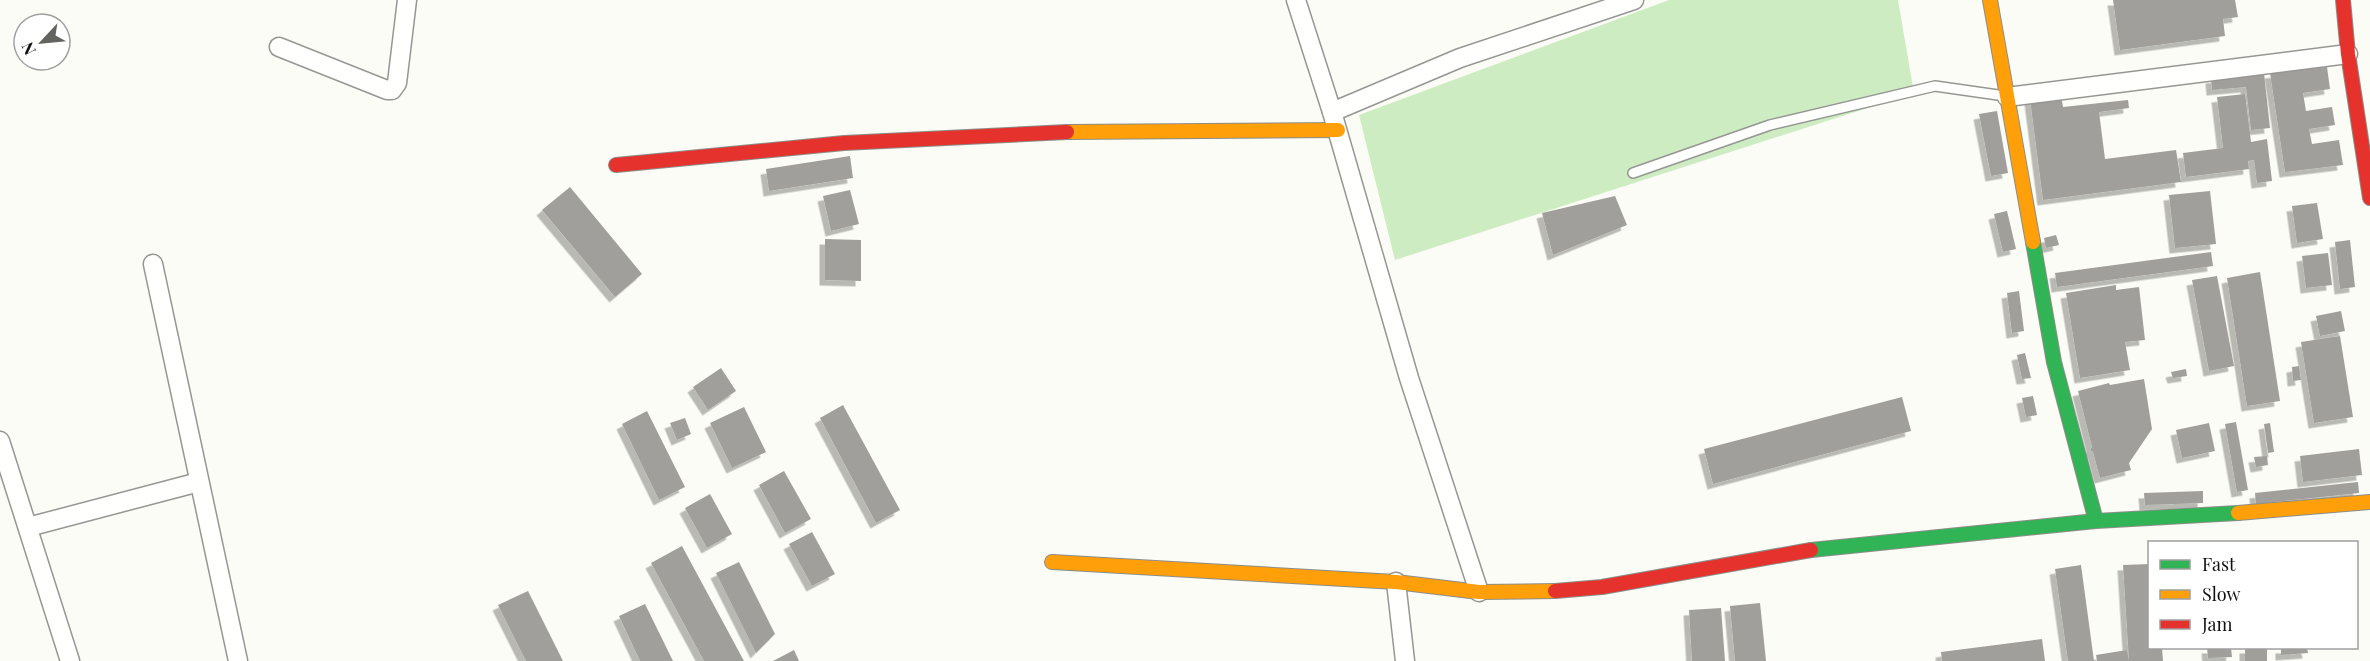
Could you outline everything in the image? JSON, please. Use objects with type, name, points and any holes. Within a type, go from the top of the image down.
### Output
[{"type":"street","points":[[279,47],[387,90],[393,90],[397,83],[407,0]]},
{"type":"street","points":[[1296,0],[1338,130],[1409,378],[1479,592]]},
{"type":"street","points":[[1332,112],[1460,58],[1634,0]]},
{"type":"street","points":[[1990,0],[2054,362],[2096,521]]},
{"type":"street","points":[[2343,0],[2348,54],[2366,148],[2370,198]]},
{"type":"street","points":[[2007,97],[2348,54]]},
{"type":"street","points":[[616,165],[844,143],[1054,132],[1338,130]]},
{"type":"street","points":[[153,264],[238,661]]},
{"type":"street","points":[[0,441],[70,661]]},
{"type":"street","points":[[28,527],[199,482]]},
{"type":"street","points":[[1052,562],[1396,582],[1479,592],[1536,593],[1602,587],[1802,551],[2096,521],[2294,510],[2370,502]]},
{"type":"street","points":[[1396,582],[1405,661]]},
{"type":"lane","points":[[1634,173],[1770,125],[1935,86],[2007,97]]},
{"type":"green space","points":[[1669,0],[1898,0],[1914,93],[1395,260],[1359,115]]},
{"type":"building","points":[[2113,0],[2235,0],[2238,17],[2223,19],[2225,36],[2120,50]]},
{"type":"building","points":[[2327,67],[2330,89],[2303,93],[2306,111],[2332,107],[2335,125],[2309,129],[2312,144],[2339,140],[2343,165],[2285,172],[2270,73]]},
{"type":"building","points":[[2264,73],[2270,128],[2251,130],[2246,87],[2212,90],[2211,78]]},
{"type":"building","points":[[2245,94],[2251,142],[2267,139],[2272,181],[2257,183],[2254,160],[2248,161],[2249,169],[2186,177],[2183,153],[2223,148],[2217,97]]},
{"type":"building","points":[[2061,95],[2063,107],[2128,100],[2129,108],[2099,112],[2105,159],[2176,150],[2181,182],[2043,200],[2030,99]]},
{"type":"building","points":[[1997,111],[2008,173],[1991,176],[1979,114]]},
{"type":"building","points":[[850,156],[853,178],[769,191],[766,169]]},
{"type":"building","points":[[570,187],[642,274],[615,297],[542,210]]},
{"type":"building","points":[[850,190],[859,224],[831,231],[823,196]]},
{"type":"building","points":[[2210,191],[2216,244],[2175,248],[2169,195]]},
{"type":"building","points":[[1615,196],[1627,225],[1553,255],[1542,213]]},
{"type":"building","points":[[2317,203],[2323,239],[2297,243],[2292,206]]},
{"type":"building","points":[[2007,211],[2016,249],[2003,252],[1994,214]]},
{"type":"building","points":[[2056,235],[2059,245],[2046,248],[2044,238]]},
{"type":"building","points":[[825,239],[861,240],[861,281],[825,280]]},
{"type":"building","points":[[2350,240],[2355,287],[2340,289],[2335,242]]},
{"type":"building","points":[[2211,252],[2213,266],[2057,287],[2055,273]]},
{"type":"building","points":[[2328,253],[2332,285],[2306,288],[2302,256]]},
{"type":"building","points":[[2260,272],[2280,401],[2247,406],[2227,278]]},
{"type":"building","points":[[2217,276],[2234,366],[2209,371],[2192,280]]},
{"type":"building","points":[[2116,285],[2116,290],[2139,287],[2145,340],[2125,342],[2130,370],[2080,378],[2066,293]]},
{"type":"building","points":[[2019,291],[2024,331],[2012,333],[2007,293]]},
{"type":"building","points":[[2341,311],[2345,331],[2320,336],[2316,316]]},
{"type":"building","points":[[2340,336],[2353,417],[2314,423],[2301,342]]},
{"type":"building","points":[[2025,353],[2031,378],[2022,379],[2017,355]]},
{"type":"building","points":[[2299,366],[2301,380],[2293,381],[2292,367]]},
{"type":"building","points":[[721,368],[736,391],[708,410],[693,387]]},
{"type":"building","points":[[2186,369],[2187,376],[2173,378],[2171,372]]},
{"type":"building","points":[[2144,379],[2152,429],[2129,463],[2131,470],[2100,478],[2093,452],[2090,450],[2092,447],[2078,391],[2109,383],[2110,385]]},
{"type":"building","points":[[2033,396],[2037,415],[2026,417],[2022,398]]},
{"type":"building","points":[[1902,397],[1911,431],[1713,484],[1704,449]]},
{"type":"building","points":[[843,405],[900,510],[876,523],[820,418]]},
{"type":"building","points":[[744,407],[766,452],[732,468],[710,423]]},
{"type":"building","points":[[647,411],[685,487],[659,500],[622,424]]},
{"type":"building","points":[[685,418],[691,434],[677,440],[670,423]]},
{"type":"building","points":[[2236,422],[2248,490],[2237,492],[2225,424]]},
{"type":"building","points":[[2209,423],[2215,451],[2182,458],[2176,430]]},
{"type":"building","points":[[2270,423],[2274,452],[2268,453],[2264,424]]},
{"type":"building","points":[[2359,449],[2362,475],[2303,482],[2300,456]]},
{"type":"building","points":[[2267,456],[2268,465],[2256,467],[2254,457]]},
{"type":"building","points":[[784,471],[811,519],[785,533],[759,485]]},
{"type":"building","points":[[2358,482],[2359,493],[2256,504],[2255,493]]},
{"type":"building","points":[[2203,491],[2203,503],[2145,505],[2144,493]]},
{"type":"building","points":[[710,494],[732,534],[707,548],[685,508]]},
{"type":"building","points":[[812,532],[835,574],[812,586],[789,544]]},
{"type":"building","points":[[682,546],[744,661],[704,661],[651,563]]},
{"type":"building","points":[[739,562],[775,634],[756,653],[716,573]]},
{"type":"building","points":[[2148,564],[2148,649],[2162,649],[2163,661],[2129,661],[2123,565]]},
{"type":"building","points":[[2081,565],[2094,661],[2068,661],[2055,569]]},
{"type":"building","points":[[528,591],[563,661],[526,661],[498,605]]},
{"type":"building","points":[[1760,603],[1766,661],[1735,661],[1730,606]]},
{"type":"building","points":[[645,604],[673,661],[640,661],[619,616]]},
{"type":"building","points":[[1721,608],[1725,661],[1692,661],[1689,610]]},
{"type":"building","points":[[2042,639],[2045,661],[1942,661],[1941,652]]},
{"type":"building","points":[[2207,649],[2231,649],[2232,657],[2208,658]]},
{"type":"building","points":[[2245,649],[2267,649],[2267,661],[2245,661]]},
{"type":"building","points":[[2281,649],[2307,649],[2308,653],[2281,655]]},
{"type":"building","points":[[794,650],[799,661],[773,661]]},
{"type":"building","points":[[2127,650],[2129,661],[2097,661],[2096,655]]},
{"type":"traffic: fast","points":[[2033,242],[2054,362],[2096,521]]},
{"type":"traffic: fast","points":[[1811,550],[2096,521],[2238,513]]},
{"type":"traffic: slow","points":[[1990,0],[2033,242]]},
{"type":"traffic: slow","points":[[1067,132],[1338,130]]},
{"type":"traffic: slow","points":[[2238,513],[2370,502]]},
{"type":"traffic: slow","points":[[1052,562],[1396,582],[1479,592],[1555,591]]},
{"type":"traffic: jam","points":[[2343,0],[2348,54],[2370,198]]},
{"type":"traffic: jam","points":[[616,165],[844,143],[1067,132]]},
{"type":"traffic: jam","points":[[1555,591],[1602,587],[1811,550]]}]
